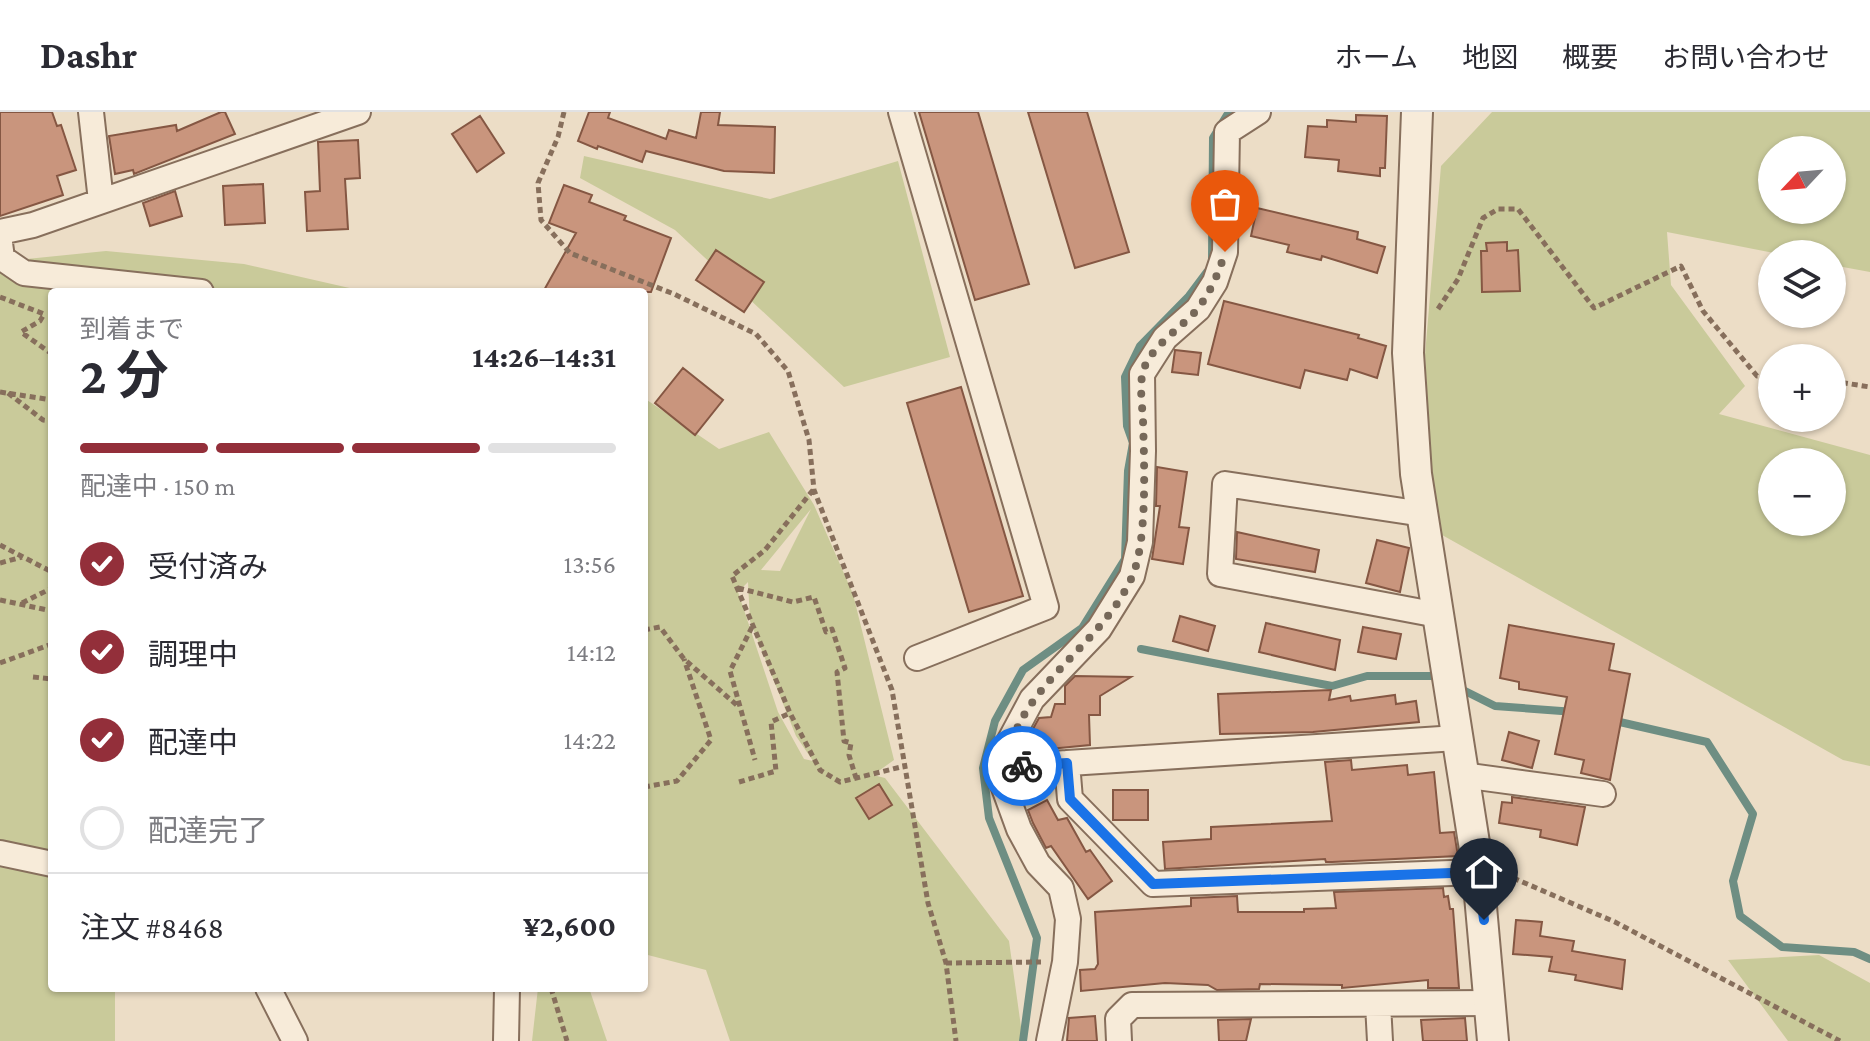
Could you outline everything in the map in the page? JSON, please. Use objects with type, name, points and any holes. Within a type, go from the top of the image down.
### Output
[{"type":"street","points":[[91,112],[101,201]]},
{"type":"street","points":[[0,232],[33,225],[358,112]]},
{"type":"street","points":[[901,112],[1046,607],[917,658]]},
{"type":"street","points":[[1049,1041],[1065,962],[1068,919],[1061,888],[1038,864],[1019,829],[1003,785],[1009,742],[1032,699],[1099,629],[1132,576],[1140,542],[1142,374],[1165,338],[1198,309],[1215,282],[1225,252],[1227,132],[1258,112]]},
{"type":"street","points":[[1417,112],[1408,353],[1416,474],[1478,867],[1493,1041]]},
{"type":"street","points":[[0,243],[2,258],[24,273],[164,288]]},
{"type":"street","points":[[1423,514],[1225,484],[1220,574],[1438,615]]},
{"type":"street","points":[[1006,767],[1457,738]]},
{"type":"street","points":[[1067,763],[1070,799],[1153,884],[1478,867]]},
{"type":"street","points":[[1462,775],[1603,794]]},
{"type":"street","points":[[0,853],[48,863]]},
{"type":"street","points":[[270,992],[295,1041]]},
{"type":"street","points":[[506,1041],[507,992]]},
{"type":"street","points":[[1119,1041],[1118,1019],[1132,1005],[1491,1003]]},
{"type":"street","points":[[1378,1004],[1380,1041]]},
{"type":"path","points":[[564,112],[558,137],[538,183],[541,220],[570,253],[674,294],[756,334],[788,371],[809,440],[814,490],[892,690],[928,903],[946,963],[956,1041]]},
{"type":"path","points":[[1433,316],[1458,279],[1483,218],[1498,209],[1518,209],[1594,308],[1681,266],[1703,311],[1758,376]]},
{"type":"path","points":[[0,297],[44,314],[40,321],[21,332],[48,351]]},
{"type":"path","points":[[1846,383],[1870,387]]},
{"type":"path","points":[[0,392],[48,399]]},
{"type":"path","points":[[8,393],[48,421]]},
{"type":"path","points":[[814,490],[765,550],[732,576],[790,713],[820,770],[840,782],[905,766]]},
{"type":"path","points":[[0,545],[48,570]]},
{"type":"path","points":[[0,563],[23,557]]},
{"type":"path","points":[[737,588],[793,602],[814,597],[826,632],[832,629],[845,668],[837,672],[841,714],[844,741],[851,743],[849,755],[856,778]]},
{"type":"path","points":[[21,604],[48,590]]},
{"type":"path","points":[[0,600],[48,610]]},
{"type":"path","points":[[752,626],[730,671],[755,760]]},
{"type":"path","points":[[648,629],[660,627],[684,659],[740,707]]},
{"type":"path","points":[[0,663],[48,645]]},
{"type":"path","points":[[648,786],[677,781],[711,740],[684,659]]},
{"type":"path","points":[[33,677],[48,679]]},
{"type":"path","points":[[739,782],[776,771],[771,722],[790,713]]},
{"type":"path","points":[[1478,867],[1615,922],[1840,1041]]},
{"type":"path","points":[[946,963],[1065,962]]},
{"type":"path","points":[[552,992],[567,1041]]},
{"type":"green space","points":[[1492,112],[1870,112],[1870,272],[1846,268],[1846,240],[1758,240],[1758,250],[1667,232],[1671,285],[1745,386],[1719,414],[1758,425],[1758,432],[1785,432],[1844,448],[1758,448],[1758,536],[1846,536],[1846,448],[1870,455],[1870,766],[1843,760],[1435,531],[1425,355],[1441,166]]},
{"type":"green space","points":[[584,156],[770,199],[898,161],[950,357],[844,387],[675,230],[580,178]]},
{"type":"green space","points":[[0,243],[7,261],[106,251],[244,264],[349,288],[48,288],[48,992],[115,992],[115,1041],[0,1041]]},
{"type":"green space","points":[[648,401],[719,449],[769,432],[814,505],[853,594],[894,760],[873,775],[885,778],[1009,941],[1023,1041],[730,1041],[706,970],[648,955]],"holes":[[[811,509],[780,571],[761,570]],[[748,582],[750,621],[796,736],[813,761],[804,759],[778,712],[738,592]]]},
{"type":"green space","points":[[1819,955],[1870,983],[1870,1041],[1788,1041],[1728,960]]},
{"type":"green space","points":[[538,992],[590,992],[607,1041],[532,1041]]},
{"type":"building","points":[[0,112],[52,112],[57,126],[61,125],[76,170],[57,176],[63,195],[0,216]]},
{"type":"building","points":[[225,112],[235,134],[134,174],[133,170],[115,174],[109,136],[176,125],[177,131]]},
{"type":"building","points":[[589,112],[610,112],[608,118],[666,139],[669,130],[696,138],[701,112],[720,112],[718,125],[775,127],[774,173],[724,171],[646,151],[642,162],[598,146],[597,149],[578,141]]},
{"type":"building","points":[[919,112],[978,112],[1029,284],[975,300]]},
{"type":"building","points":[[1028,112],[1087,112],[1129,252],[1075,268]]},
{"type":"building","points":[[1356,115],[1387,116],[1385,168],[1380,168],[1380,176],[1338,171],[1339,160],[1305,157],[1308,126],[1327,127],[1327,120],[1356,122]]},
{"type":"building","points":[[480,116],[504,153],[477,172],[452,134]]},
{"type":"building","points":[[358,140],[360,178],[345,179],[348,229],[307,231],[305,192],[320,191],[318,142]]},
{"type":"building","points":[[263,184],[265,223],[225,225],[223,186]]},
{"type":"building","points":[[564,185],[592,195],[589,202],[626,216],[624,220],[671,238],[651,292],[648,288],[545,288],[576,233],[549,223]]},
{"type":"building","points":[[175,191],[182,216],[150,226],[143,203]]},
{"type":"building","points":[[1257,208],[1358,232],[1357,239],[1385,247],[1377,273],[1322,256],[1321,260],[1287,252],[1289,245],[1251,236]]},
{"type":"building","points":[[1507,242],[1507,251],[1518,250],[1520,291],[1482,292],[1481,251],[1487,251],[1486,243]]},
{"type":"building","points":[[716,250],[764,282],[744,312],[696,280]]},
{"type":"building","points":[[1224,301],[1359,335],[1358,338],[1386,346],[1377,378],[1350,369],[1347,380],[1305,370],[1300,388],[1208,364]]},
{"type":"building","points":[[1175,350],[1201,353],[1198,375],[1172,372]]},
{"type":"building","points":[[683,368],[723,400],[695,435],[655,403]]},
{"type":"building","points":[[961,387],[1023,596],[969,612],[907,403]]},
{"type":"building","points":[[1157,467],[1187,472],[1179,527],[1189,528],[1183,564],[1152,559],[1160,506],[1156,506]]},
{"type":"building","points":[[1237,532],[1319,550],[1315,572],[1236,559]]},
{"type":"building","points":[[1377,540],[1409,548],[1400,592],[1366,583]]},
{"type":"building","points":[[1180,616],[1215,626],[1208,651],[1173,641]]},
{"type":"building","points":[[1266,623],[1340,640],[1335,670],[1259,652]]},
{"type":"building","points":[[1509,625],[1614,644],[1609,670],[1630,674],[1610,780],[1581,773],[1584,760],[1555,754],[1567,697],[1519,689],[1519,682],[1500,678]]},
{"type":"building","points":[[1363,627],[1401,634],[1396,659],[1358,652]]},
{"type":"building","points":[[1075,676],[1131,677],[1100,696],[1100,715],[1089,715],[1090,745],[1029,751],[1028,738],[1039,718],[1051,717],[1055,704],[1065,704],[1065,686]]},
{"type":"building","points":[[1331,690],[1329,700],[1350,696],[1351,701],[1395,695],[1396,704],[1416,701],[1419,722],[1313,732],[1220,734],[1218,694]]},
{"type":"building","points":[[1509,732],[1539,741],[1532,768],[1502,760]]},
{"type":"building","points":[[1351,760],[1352,770],[1407,765],[1408,775],[1434,772],[1440,833],[1454,832],[1458,856],[1332,862],[1325,859],[1165,869],[1163,842],[1211,839],[1211,827],[1332,821],[1325,762]]},
{"type":"building","points":[[879,784],[892,805],[869,819],[856,798]]},
{"type":"building","points":[[1113,790],[1148,790],[1148,820],[1113,820]]},
{"type":"building","points":[[1512,797],[1585,807],[1577,845],[1540,837],[1541,830],[1499,823],[1502,802],[1512,803]]},
{"type":"building","points":[[1047,800],[1058,820],[1067,818],[1086,852],[1090,850],[1112,881],[1088,899],[1051,846],[1046,848],[1033,823],[1028,810]]},
{"type":"building","points":[[1443,888],[1444,897],[1448,896],[1450,909],[1453,909],[1459,988],[1428,988],[1428,980],[1342,988],[1342,985],[1260,984],[1259,989],[1217,990],[1208,985],[1165,983],[1081,991],[1080,970],[1095,969],[1098,964],[1095,912],[1191,906],[1191,898],[1237,896],[1238,912],[1304,912],[1304,909],[1336,908],[1334,892]]},
{"type":"building","points":[[1516,920],[1542,922],[1540,936],[1574,941],[1572,951],[1625,960],[1622,989],[1575,980],[1576,975],[1549,971],[1552,957],[1513,954]]},
{"type":"building","points":[[1095,1016],[1097,1041],[1067,1041],[1069,1018]]},
{"type":"building","points":[[1465,1018],[1467,1041],[1423,1041],[1421,1020]]},
{"type":"building","points":[[1251,1019],[1246,1041],[1219,1041],[1218,1020]]},
{"type":"waterway","points":[[1212,259],[1213,138],[1227,115],[1233,112]]},
{"type":"waterway","points":[[1023,1041],[1037,938],[989,818],[983,768],[995,721],[1023,670],[1082,628],[1125,559],[1128,471],[1133,443],[1127,426],[1125,377],[1140,346],[1189,296],[1207,272]]},
{"type":"waterway","points":[[1141,649],[1332,686],[1367,676],[1435,676],[1441,679]]},
{"type":"waterway","points":[[1457,687],[1495,706],[1575,712]]},
{"type":"waterway","points":[[1611,720],[1707,742],[1753,814],[1733,881],[1740,916],[1782,947],[1854,952],[1870,959]]},
{"type":"way so far","points":[[1022,766],[1006,767],[1009,742],[1032,699],[1099,629],[1132,576],[1140,542],[1142,374],[1165,338],[1198,309],[1215,282],[1225,252]]},
{"type":"route","points":[[1022,766],[1067,763],[1070,799],[1153,884],[1478,872],[1484,920]]}]
